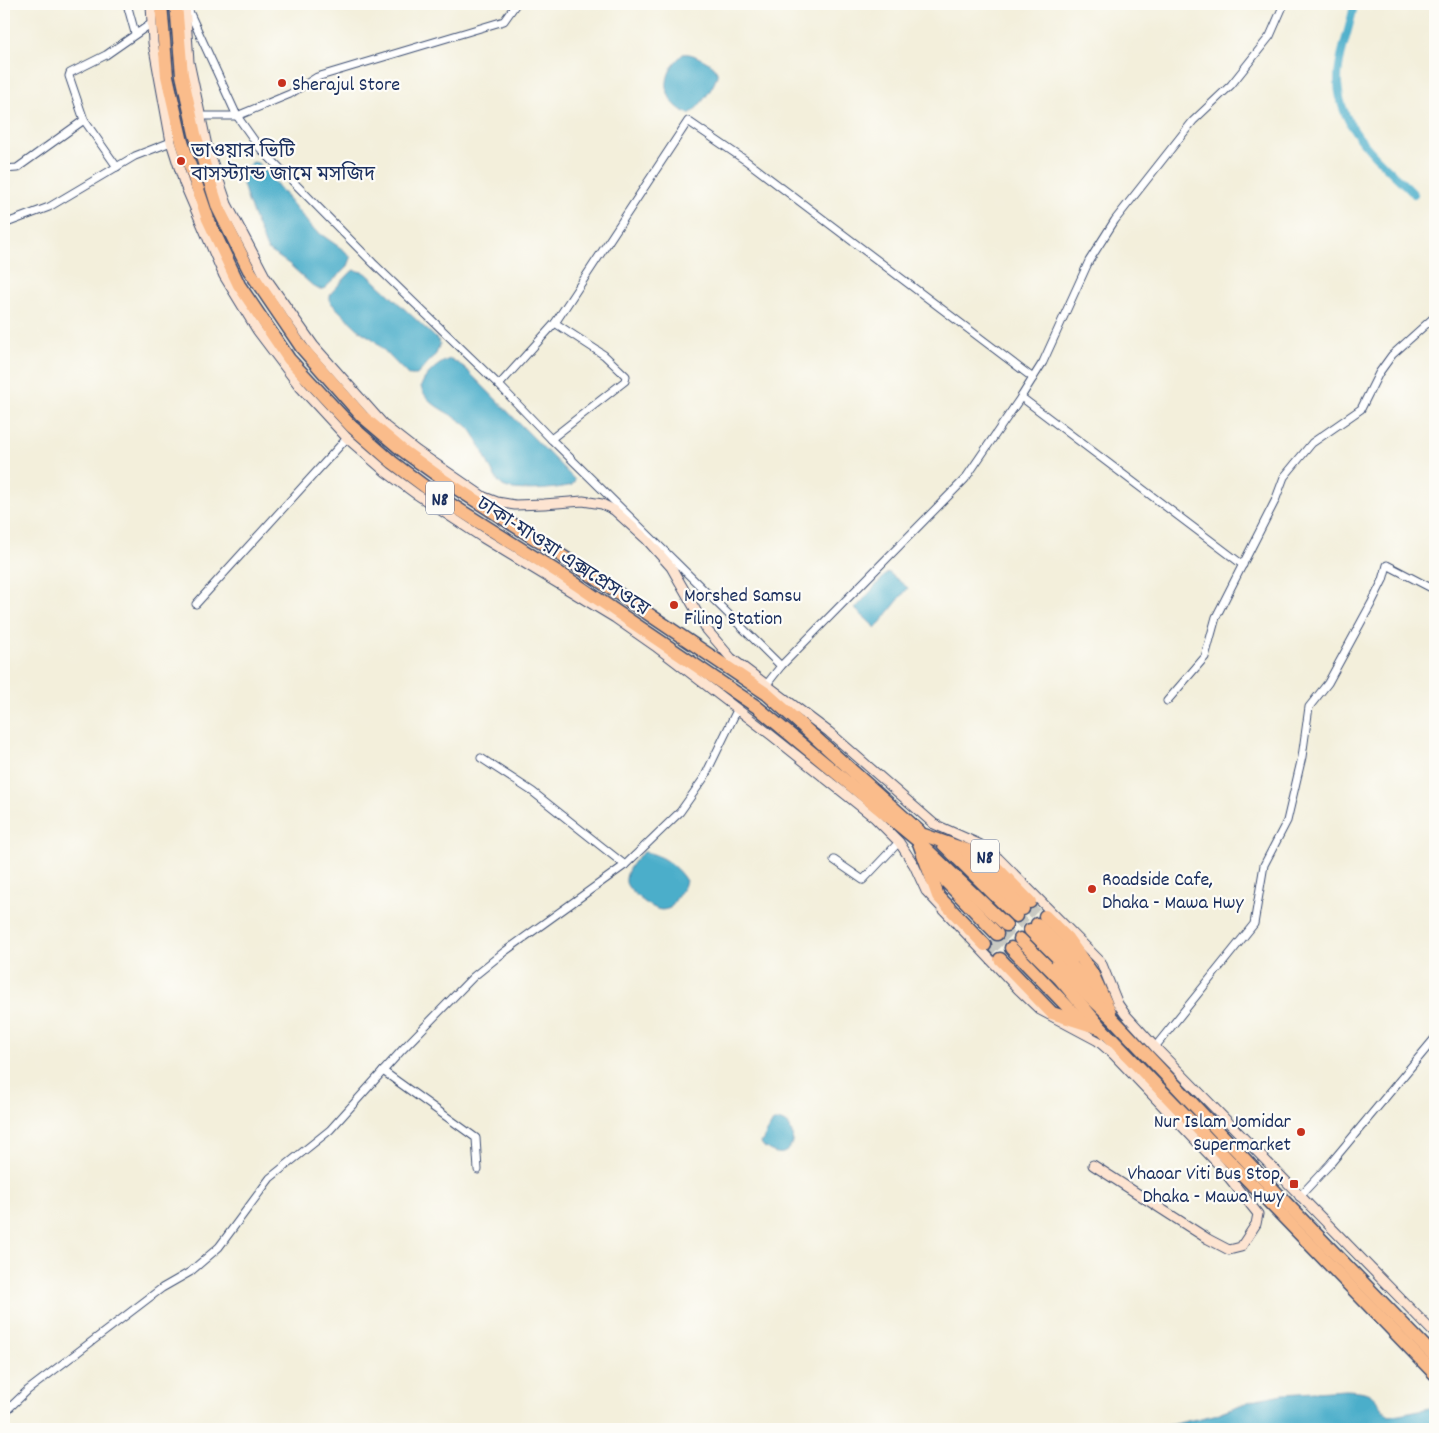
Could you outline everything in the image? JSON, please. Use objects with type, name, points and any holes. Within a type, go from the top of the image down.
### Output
[{"type":"highway","name":"ঢাকা-মাওয়া এক্সপ্রেসওয়ে","points":[[161,4],[167,76],[182,142],[208,219],[239,285],[289,359],[351,426],[392,462],[436,496],[564,576],[758,707],[1008,923]]},
{"type":"highway","name":"ঢাকা-মাওয়া এক্সপ্রেসওয়ে","points":[[182,4],[182,75],[195,134],[218,208],[249,270],[302,348],[362,416],[402,450],[445,480],[581,568],[767,694],[922,847],[1008,923]]},
{"type":"highway","name":"ঢাকা-মাওয়া এক্সপ্রেসওয়ে","points":[[922,847],[945,843],[970,852],[1008,923]]},
{"type":"highway","name":"ঢাকা-মাওয়া এক্সপ্রেসওয়ে","points":[[945,843],[1008,923]]},
{"type":"highway","name":"ঢাকা-মাওয়া এক্সপ্রেসওয়ে","points":[[922,847],[932,879],[1008,923]]},
{"type":"highway","points":[[1022,937],[1067,938],[1092,973],[1113,1019]]},
{"type":"highway","points":[[1022,937],[1103,997]]},
{"type":"highway","points":[[1022,937],[1103,997]]},
{"type":"highway","points":[[1022,937],[1113,1019],[1287,1204],[1435,1357]]},
{"type":"highway","points":[[1022,937],[1059,978],[1083,1023]]},
{"type":"highway","points":[[1022,937],[1083,1023],[1435,1374]]},
{"type":"highway","points":[[1022,937],[1083,1023]]},
{"type":"street","points":[[127,4],[135,33]]},
{"type":"street","points":[[151,4],[154,43],[172,142],[184,183],[224,276],[257,330],[300,387],[347,438],[386,472],[483,538],[615,618],[656,646],[876,818],[899,842],[914,865],[926,891],[947,915],[1040,1010],[1098,1041],[1113,1054],[1218,1164],[1258,1214],[1256,1224],[1242,1247],[1229,1250],[1208,1239],[1093,1165]]},
{"type":"street","points":[[182,4],[237,116],[266,154],[373,263],[499,385],[551,439],[781,666]]},
{"type":"street","points":[[182,4],[189,62],[207,146],[227,204],[266,278],[314,346],[385,426],[417,451],[484,497],[497,502],[515,505],[583,500],[602,504],[614,510],[647,540],[671,567],[707,630],[720,647],[748,672],[767,684],[829,732],[934,824],[980,844],[998,858],[1101,962],[1118,1004],[1154,1047],[1435,1334]]},
{"type":"street","points":[[201,116],[237,116],[290,94],[317,77],[504,21],[516,4]]},
{"type":"street","points":[[767,684],[781,666],[965,480],[1043,362],[1089,261],[1115,220],[1168,150],[1193,121],[1231,85],[1270,36],[1284,4]]},
{"type":"street","points":[[117,167],[84,120],[70,74],[106,55],[152,22]]},
{"type":"street","points":[[4,169],[17,168],[84,120]]},
{"type":"street","points":[[499,385],[555,322],[688,121],[744,160],[1033,378]]},
{"type":"street","points":[[4,224],[49,207],[135,156],[172,142]]},
{"type":"street","points":[[1167,701],[1205,658],[1216,617],[1275,501],[1284,477],[1312,443],[1361,409],[1379,373],[1392,355],[1432,320],[1435,321]]},
{"type":"street","points":[[551,439],[626,379],[604,355],[555,322]]},
{"type":"street","points":[[1021,398],[1243,565]]},
{"type":"street","points":[[196,604],[347,438]]},
{"type":"street","points":[[1154,1047],[1254,924],[1264,865],[1287,821],[1302,757],[1310,707],[1328,683],[1367,612],[1383,580],[1387,565],[1435,590]]},
{"type":"street","points":[[4,1413],[36,1384],[162,1288],[190,1272],[219,1247],[270,1178],[330,1130],[383,1071],[473,978],[504,952],[625,865],[680,812],[704,778],[738,710]]},
{"type":"street","points":[[481,758],[533,792],[625,865]]},
{"type":"street","points":[[834,860],[863,880],[899,842]]},
{"type":"street","points":[[1299,1196],[1330,1164],[1435,1038]]},
{"type":"street","points":[[383,1071],[476,1138],[478,1170]]},
{"type":"water","points":[[683,54],[691,54],[702,59],[713,66],[717,72],[715,82],[707,95],[689,114],[673,102],[667,87],[671,70]]},
{"type":"water","points":[[254,162],[258,163],[266,171],[312,228],[345,251],[351,258],[348,266],[324,289],[318,289],[313,286],[289,264],[267,249],[242,181],[243,172]]},
{"type":"water","points":[[354,270],[366,273],[438,340],[440,344],[436,354],[417,375],[408,375],[373,339],[360,331],[330,302],[331,293]]},
{"type":"water","points":[[451,359],[464,367],[575,480],[572,485],[527,490],[509,488],[499,482],[470,429],[430,401],[421,387],[425,378],[433,370]]},
{"type":"water","points":[[888,572],[908,588],[876,628],[855,609]]},
{"type":"water","points":[[644,852],[656,855],[668,862],[686,881],[670,908],[661,910],[651,906],[638,897],[627,885],[626,878],[629,869],[634,861]]},
{"type":"water","points":[[781,1121],[790,1128],[792,1142],[787,1151],[778,1153],[764,1147],[761,1143],[773,1122]]},
{"type":"water","points":[[1345,1390],[1372,1395],[1389,1416],[1435,1407],[1435,1429],[1152,1429],[1214,1415],[1256,1399],[1284,1394]]},
{"type":"waterway","points":[[1354,4],[1339,67],[1338,87],[1342,106],[1360,138],[1414,194]]},
{"type":"tunnel","points":[[1027,905],[1041,919]]},
{"type":"tunnel","points":[[1016,916],[1030,930]]},
{"type":"tunnel","points":[[1001,929],[1016,944]]},
{"type":"tunnel","points":[[993,938],[1007,952]]},
{"type":"tunnel","points":[[985,945],[1000,959]]},
{"type":"place","name":"Sherajul Store","points":[[282,83]]},
{"type":"place","name":"ভাওয়ার ভিটি বাসস্ট্যান্ড জামে মসজিদ","points":[[181,161]]},
{"type":"place","name":"Morshed Samsu Filing Station","points":[[674,605]]},
{"type":"place","name":"Roadside Cafe, Dhaka - Mawa Hwy","points":[[1092,889]]},
{"type":"place","name":"Nur Islam Jomidar Supermarket","points":[[1301,1132]]},
{"type":"place","name":"Vhaoar Viti Bus Stop, Dhaka - Mawa Hwy","points":[[1294,1184]]}]
